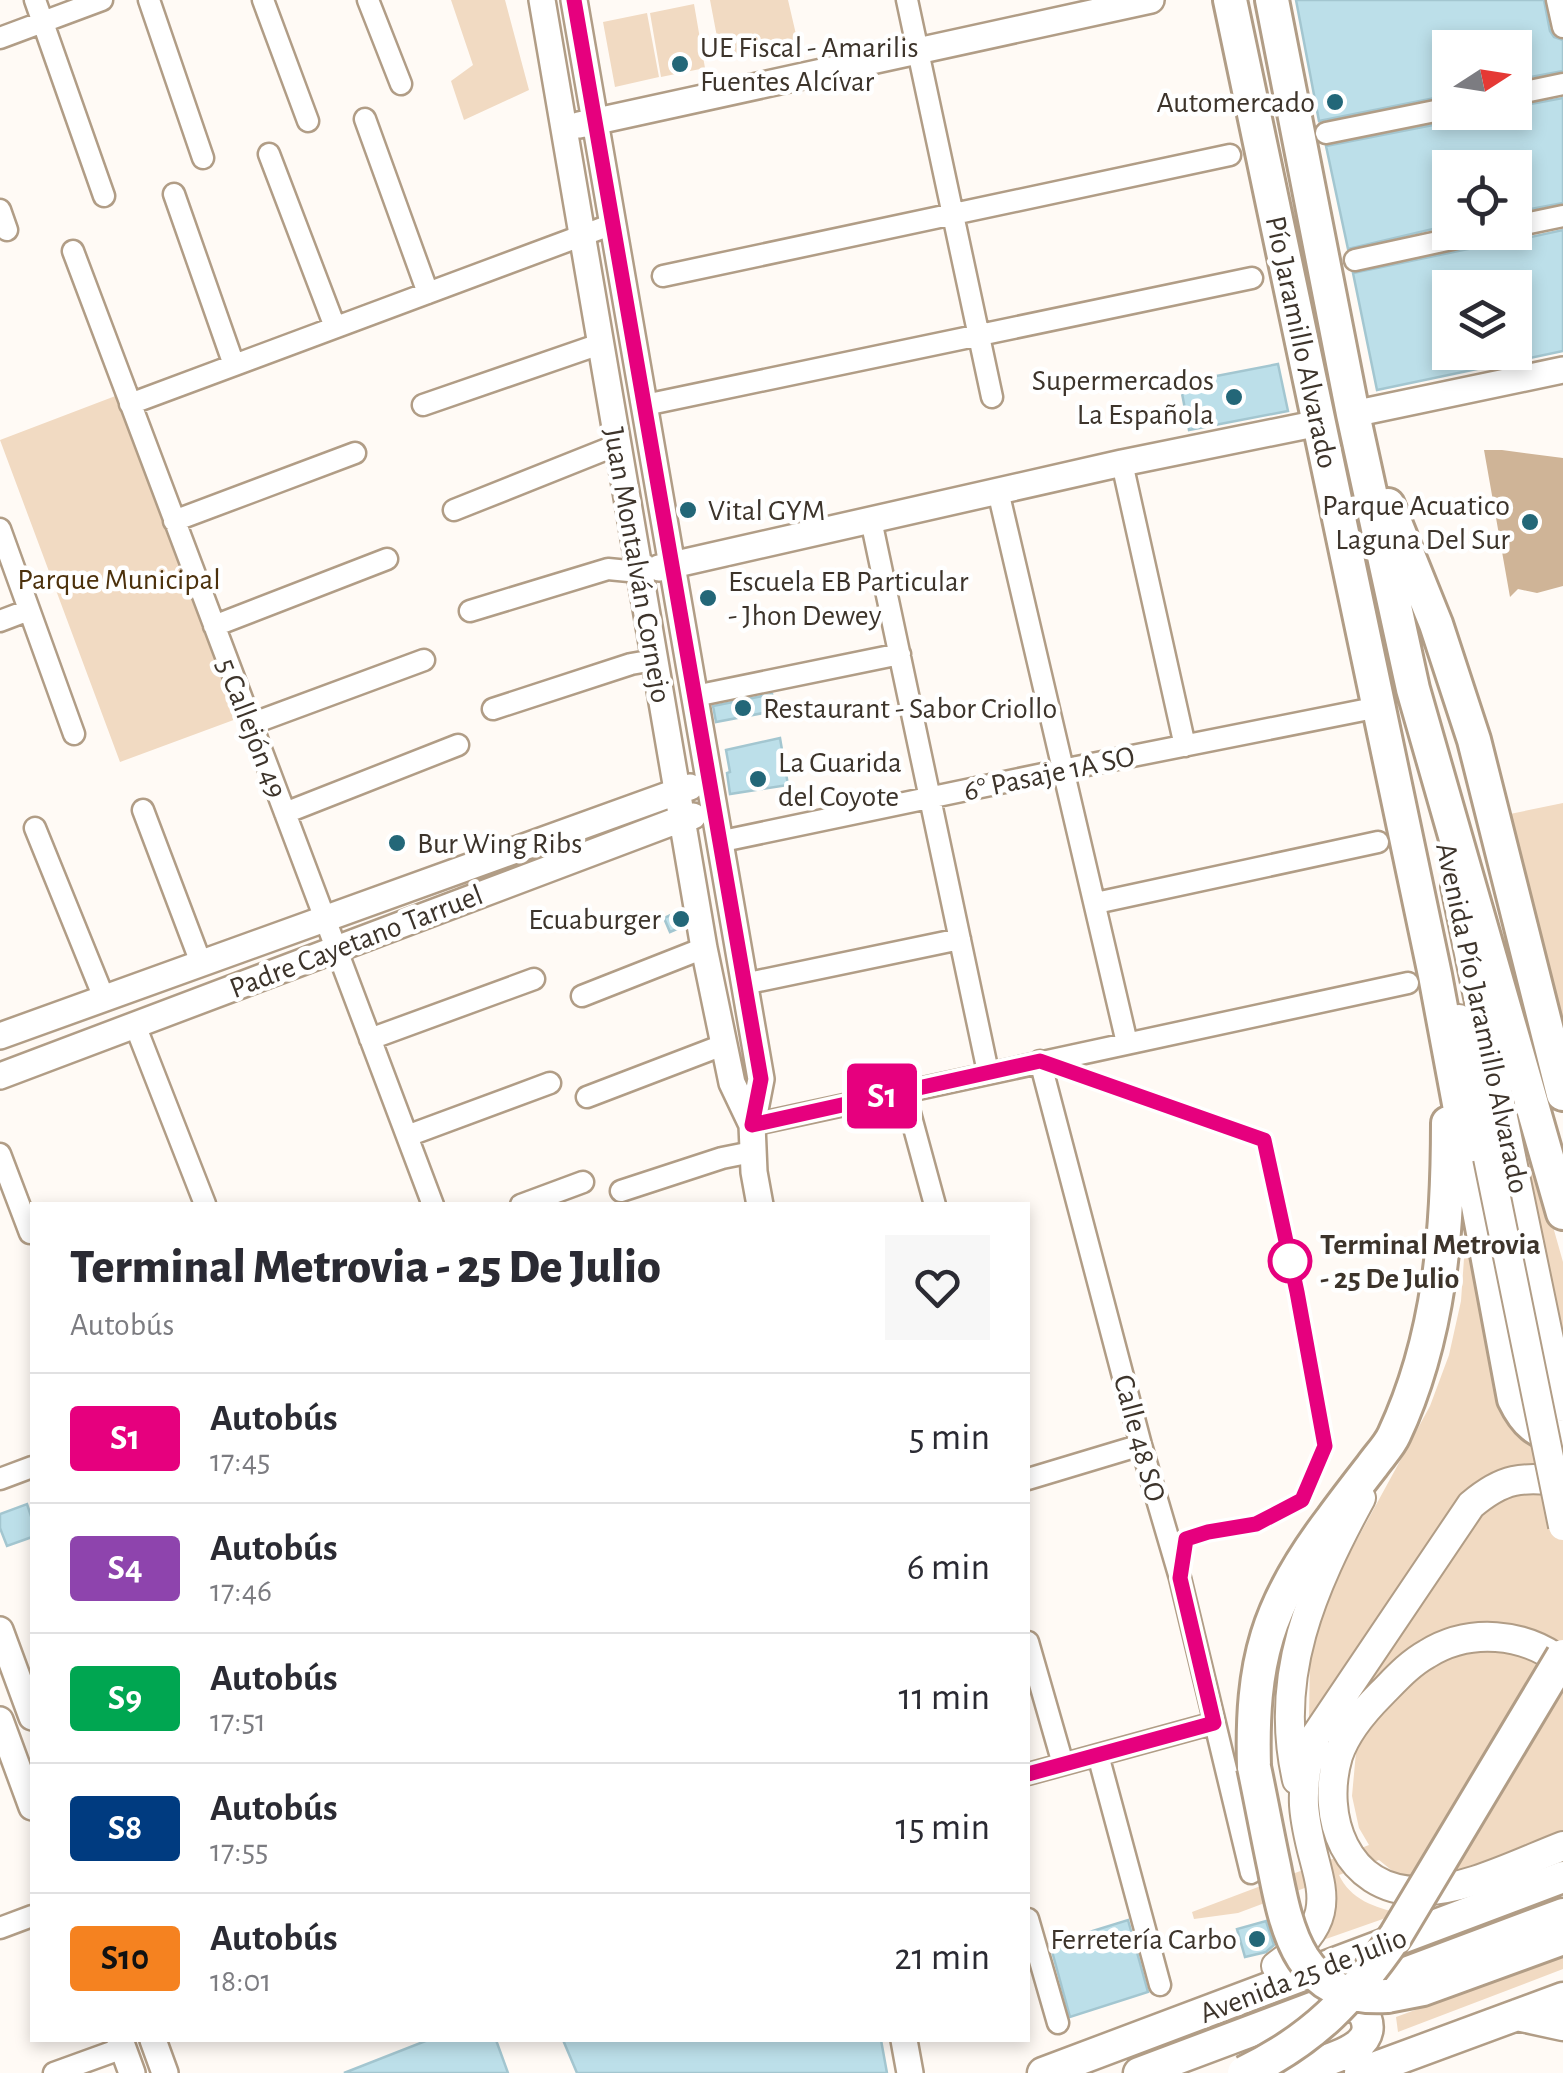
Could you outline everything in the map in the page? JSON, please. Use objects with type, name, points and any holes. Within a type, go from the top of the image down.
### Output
[{"type":"highway","name":"Pío Jaramillo Alvarado","points":[[1230,0],[1411,860],[1422,979]]},
{"type":"highway","name":"Pío Jaramillo Alvarado","points":[[1272,0],[1355,425],[1413,689],[1563,1213]]},
{"type":"highway","points":[[1355,425],[1422,588],[1468,721],[1563,1094]]},
{"type":"highway","points":[[1422,979],[1514,1399],[1530,1425],[1551,1436],[1563,1437]]},
{"type":"highway","points":[[1422,979],[1448,1124],[1446,1216],[1437,1294],[1425,1352],[1392,1439],[1304,1557],[1270,1620],[1256,1683],[1254,1767],[1284,1916],[1298,1952],[1332,1986],[1374,1997],[1424,1989],[1563,1938]]},
{"type":"highway","points":[[1244,2073],[1308,2035],[1367,1976],[1563,1660]]},
{"type":"main road","name":"Avenida Pío Jaramillo Alvarado","points":[[1413,689],[1500,1155],[1563,1526]]},
{"type":"main road","name":"Avenida Pío Jaramillo Alvarado","points":[[1411,860],[1500,1155],[1563,1407]]},
{"type":"main road","points":[[1223,2006],[1307,1941],[1320,1914],[1320,1886],[1295,1776],[1289,1710],[1294,1658],[1312,1600],[1392,1439]]},
{"type":"main road","points":[[1304,1806],[1305,1775],[1316,1736],[1471,1504],[1490,1489],[1512,1481],[1530,1478],[1563,1482]]},
{"type":"main road","points":[[1563,1660],[1502,1637],[1482,1636],[1440,1647],[1404,1671],[1353,1726],[1338,1755],[1333,1796],[1338,1825],[1355,1866],[1381,1884],[1400,1890],[1442,1889],[1465,1883],[1563,1846]]},
{"type":"main road","name":"Avenida 25 de Julio","points":[[1043,2073],[1563,1877]]},
{"type":"main road","name":"Avenida 25 de Julio","points":[[1140,2073],[1563,1914]]},
{"type":"main road","points":[[1360,2073],[1563,1998]]},
{"type":"main road","points":[[1054,2073],[1346,2005],[1361,2009],[1366,2015],[1368,2031],[1362,2044],[1289,2073]]},
{"type":"main road","points":[[1517,2015],[1563,2025]]},
{"type":"street","points":[[34,0],[104,196]]},
{"type":"street","points":[[0,38],[102,0]]},
{"type":"street","points":[[149,0],[203,158]]},
{"type":"street","points":[[263,0],[308,121]]},
{"type":"street","points":[[368,0],[401,84]]},
{"type":"street","name":"Juan Montalván Cornejo","points":[[542,0],[704,948],[732,1082],[752,1125]]},
{"type":"street","name":"Juan Montalván Cornejo","points":[[574,0],[761,1079],[752,1125],[760,1202]]},
{"type":"street","points":[[908,0],[992,397]]},
{"type":"street","points":[[564,128],[1151,0]]},
{"type":"street","points":[[1557,0],[1563,27]]},
{"type":"street","points":[[1532,90],[1563,84]]},
{"type":"street","points":[[1326,134],[1432,112]]},
{"type":"street","points":[[364,120],[428,293]]},
{"type":"street","points":[[270,154],[334,328]]},
{"type":"street","points":[[664,276],[1230,155]]},
{"type":"street","points":[[174,194],[234,364]]},
{"type":"street","points":[[1532,222],[1563,216]]},
{"type":"street","points":[[130,404],[613,224]]},
{"type":"street","points":[[1355,260],[1432,243]]},
{"type":"street","name":"5 Callejón 49","points":[[73,250],[432,1202]]},
{"type":"street","points":[[645,405],[1252,278]]},
{"type":"street","points":[[423,405],[600,344]]},
{"type":"street","points":[[1355,425],[1563,370]]},
{"type":"street","points":[[470,611],[608,568],[638,572],[674,565],[1122,463],[1319,423]]},
{"type":"street","points":[[454,510],[617,444]]},
{"type":"street","points":[[174,521],[355,453]]},
{"type":"street","points":[[1122,463],[1185,746]]},
{"type":"street","points":[[998,491],[1127,1044]]},
{"type":"street","points":[[871,520],[988,1072]]},
{"type":"street","points":[[0,529],[74,734]]},
{"type":"street","points":[[214,626],[387,558]]},
{"type":"street","points":[[0,621],[29,610]]},
{"type":"street","points":[[695,696],[900,654]]},
{"type":"street","points":[[251,724],[424,660]]},
{"type":"street","points":[[493,710],[654,660]]},
{"type":"street","name":"6° Pasaje 1A SO","points":[[718,842],[1380,707]]},
{"type":"street","points":[[285,814],[458,745]]},
{"type":"street","name":"Padre Cayetano Tarruel","points":[[2,1028],[104,998],[708,780]]},
{"type":"street","points":[[144,810],[201,963]]},
{"type":"street","name":"Padre Cayetano Tarruel","points":[[0,1076],[680,819],[714,812]]},
{"type":"street","points":[[35,828],[104,998]]},
{"type":"street","points":[[1096,903],[1378,842]]},
{"type":"street","points":[[744,984],[960,939]]},
{"type":"street","points":[[582,996],[704,948]]},
{"type":"street","points":[[370,1039],[534,979]]},
{"type":"street","points":[[752,1125],[1422,979]]},
{"type":"street","points":[[136,1025],[204,1202]]},
{"type":"street","points":[[587,1097],[723,1044]]},
{"type":"street","name":"Calle 48 SO","points":[[1040,1061],[1180,1578],[1251,1873]]},
{"type":"street","points":[[407,1136],[550,1083]]},
{"type":"street","points":[[904,1092],[934,1202]]},
{"type":"street","points":[[622,1190],[752,1152]]},
{"type":"street","points":[[0,1154],[30,1233]]},
{"type":"street","points":[[528,1202],[583,1182]]},
{"type":"street","points":[[1030,1478],[1142,1446]]},
{"type":"street","points":[[0,1478],[30,1467]]},
{"type":"street","points":[[0,1630],[30,1707]]},
{"type":"street","points":[[1030,1649],[1063,1764]]},
{"type":"street","points":[[30,1710],[0,1719],[30,1802]]},
{"type":"street","points":[[1030,1773],[1214,1723]]},
{"type":"street","points":[[1098,1755],[1160,1985]]},
{"type":"street","points":[[0,1928],[30,1917]]},
{"type":"street","points":[[1030,1925],[1058,2023]]},
{"type":"street","points":[[154,2042],[166,2073]]},
{"type":"street","points":[[904,2042],[910,2073]]},
{"type":"street","points":[[54,2073],[121,2044],[132,2073]]},
{"type":"green space","points":[[451,0],[505,0],[529,90],[464,120],[451,81],[473,65]]},
{"type":"green space","points":[[710,0],[788,0],[798,43],[721,58]]},
{"type":"green space","points":[[694,4],[705,68],[661,77],[650,13]]},
{"type":"green space","points":[[647,13],[659,77],[615,87],[603,22]]},
{"type":"green space","name":"Parque Municipal","points":[[118,395],[239,718],[120,762],[0,440]]},
{"type":"green space","points":[[1563,803],[1563,1020],[1510,814]]},
{"type":"green space","points":[[1524,1124],[1563,1262],[1563,1349],[1517,1126]]},
{"type":"green space","points":[[1468,1202],[1563,1449],[1563,1473],[1459,1503],[1309,1719],[1310,1654],[1320,1614],[1430,1406],[1449,1355],[1461,1301]]},
{"type":"green space","points":[[1535,1491],[1563,1502],[1563,1836],[1454,1877],[1401,1878],[1379,1860],[1339,1875],[1364,1901],[1400,1913],[1323,1940],[1334,1910],[1334,1877],[1238,1913],[1194,1919],[1192,1912],[1369,1845],[1359,1828],[1352,1796],[1361,1697],[1474,1525],[1493,1505],[1514,1493]]},
{"type":"green space","points":[[1563,1956],[1563,1969],[1398,2032],[1396,2017]]},
{"type":"shaded area","name":"Parque Acuatico Laguna Del Sur","points":[[1484,450],[1563,458],[1563,586],[1537,593],[1518,589],[1510,597]]},
{"type":"building","points":[[1296,0],[1544,0],[1550,31],[1563,40],[1563,71],[1532,77],[1532,30],[1432,30],[1432,99],[1319,121]]},
{"type":"building","points":[[1563,98],[1563,203],[1532,209],[1532,150],[1432,150],[1432,229],[1348,249],[1326,146],[1432,125],[1432,130],[1532,130],[1532,104]]},
{"type":"building","points":[[1563,230],[1563,351],[1532,358],[1532,270],[1432,270],[1432,370],[1472,370],[1377,390],[1353,273],[1463,250],[1532,250],[1532,237]]},
{"type":"building","name":"Supermercados La Española","points":[[1278,364],[1288,411],[1189,430],[1180,383]]},
{"type":"building","name":"Restaurant - Sabor Criollo","points":[[772,694],[774,711],[716,722],[713,706]]},
{"type":"building","points":[[780,738],[788,785],[730,794],[726,750]]},
{"type":"building","points":[[681,910],[684,926],[670,932],[664,918]]},
{"type":"building","points":[[27,1504],[30,1538],[7,1546],[0,1514]]},
{"type":"building","points":[[1128,1920],[1148,1992],[1070,2017],[1050,1944]]},
{"type":"building","name":"Ferretería Carbo","points":[[1266,1921],[1274,1945],[1266,1952],[1245,1957],[1237,1929]]},
{"type":"building","points":[[423,2042],[497,2042],[508,2073],[344,2073]]},
{"type":"building","points":[[564,2042],[881,2042],[887,2073],[577,2073]]},
{"type":"bus line","name":"S1","points":[[574,0],[761,1079],[752,1125],[1040,1061],[1264,1140],[1325,1446],[1302,1500],[1256,1524],[1186,1539],[1180,1578],[1214,1723],[1030,1773]]},
{"type":"place","name":"UE Fiscal - Amarilis Fuentes Alcívar","points":[[680,64]]},
{"type":"place","name":"Automercado","points":[[1335,102]]},
{"type":"place","name":"Supermercados La Española","points":[[1234,397]]},
{"type":"place","name":"Vital GYM","points":[[688,510]]},
{"type":"place","name":"Parque Acuatico Laguna Del Sur","points":[[1530,522]]},
{"type":"place","name":"Escuela EB Particular - Jhon Dewey","points":[[708,598]]},
{"type":"place","name":"Restaurant - Sabor Criollo","points":[[743,708]]},
{"type":"place","name":"La Guarida del Coyote","points":[[758,779]]},
{"type":"place","name":"Bur Wing Ribs","points":[[397,843]]},
{"type":"place","name":"Ecuaburger","points":[[681,919]]},
{"type":"place","name":"Terminal Metrovia - 25 De Julio","points":[[1290,1261]]},
{"type":"place","name":"Ferretería Carbo","points":[[1257,1939]]}]
